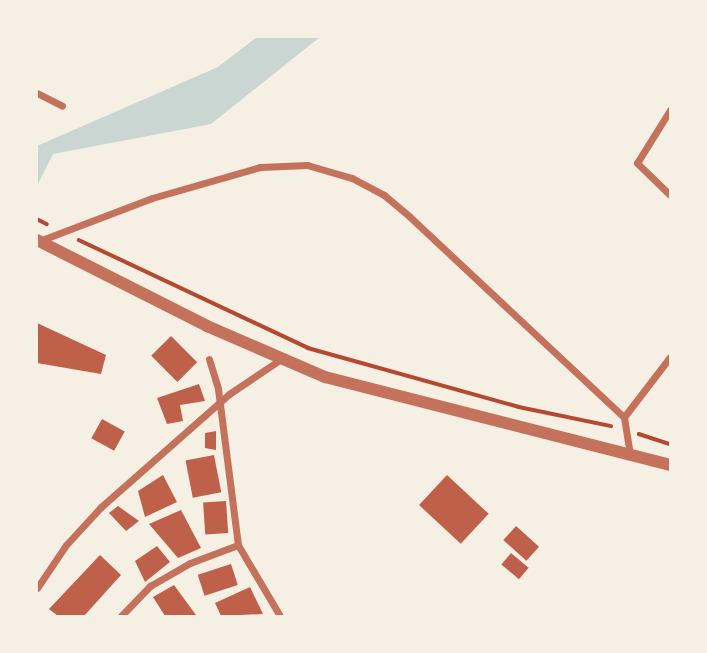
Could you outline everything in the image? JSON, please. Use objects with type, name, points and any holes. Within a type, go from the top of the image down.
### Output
[{"type":"street","points":[[37,93],[62,106]]},
{"type":"street","points":[[670,110],[637,163],[670,195]]},
{"type":"street","points":[[37,241],[152,198],[260,167],[307,165],[343,175],[384,195],[410,217],[624,417],[630,453]]},
{"type":"street","points":[[37,241],[281,359],[372,391],[670,465]]},
{"type":"street","points":[[624,417],[670,357]]},
{"type":"street","points":[[209,359],[219,403],[238,545],[280,616]]},
{"type":"street","points":[[37,587],[65,545],[101,507],[219,403],[281,359]]},
{"type":"street","points":[[121,616],[150,586],[190,563],[238,545]]},
{"type":"path","points":[[37,219],[308,348],[441,387],[626,430],[670,444]]},
{"type":"shaded area","points":[[257,37],[320,37],[211,124],[53,154],[37,186],[37,146],[218,67]]},
{"type":"building","points":[[37,323],[106,355],[101,374],[37,363]]},
{"type":"building","points":[[171,336],[197,362],[177,382],[151,356]]},
{"type":"building","points":[[199,384],[205,401],[180,405],[183,421],[167,424],[157,398]]},
{"type":"building","points":[[102,419],[125,432],[114,451],[91,438]]},
{"type":"building","points":[[216,431],[216,450],[205,448],[205,433]]},
{"type":"building","points":[[214,455],[221,492],[193,498],[186,461]]},
{"type":"building","points":[[163,475],[177,502],[145,517],[138,491]]},
{"type":"building","points":[[447,475],[489,514],[461,544],[419,505]]},
{"type":"building","points":[[226,501],[228,533],[205,535],[203,503]]},
{"type":"building","points":[[118,506],[139,521],[126,531],[109,513]]},
{"type":"building","points":[[181,510],[201,548],[178,558],[149,524]]},
{"type":"building","points":[[516,526],[539,547],[526,561],[503,540]]},
{"type":"building","points":[[157,546],[170,562],[145,582],[135,561]]},
{"type":"building","points":[[511,553],[529,568],[519,579],[501,564]]},
{"type":"building","points":[[100,555],[121,575],[84,616],[58,616],[49,609]]},
{"type":"building","points":[[231,564],[238,585],[205,596],[198,575]]},
{"type":"building","points":[[174,585],[196,615],[165,616],[153,597]]},
{"type":"building","points":[[250,587],[263,614],[221,616],[215,603]]}]
